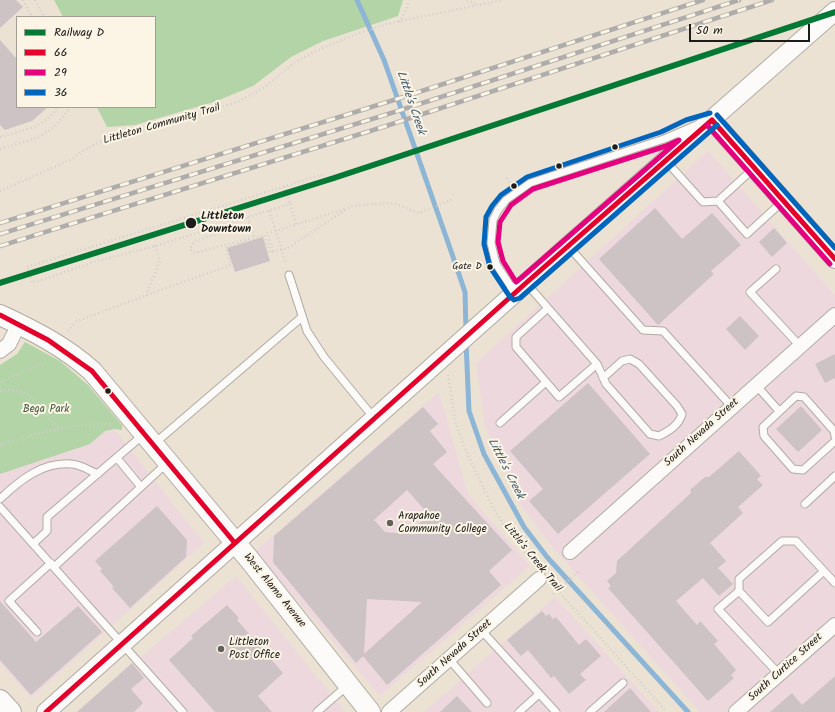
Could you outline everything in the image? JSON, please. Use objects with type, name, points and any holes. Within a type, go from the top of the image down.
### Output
[{"type":"main road","name":"West Alamo Avenue","points":[[0,315],[47,338],[81,361],[99,379],[234,542],[370,712]]},
{"type":"main road","points":[[0,700],[11,712]]},
{"type":"street","points":[[46,712],[234,542],[835,11]]},
{"type":"street","points":[[712,120],[835,259]]},
{"type":"street","name":"South Nevada Street","points":[[570,552],[835,315]]},
{"type":"street","points":[[0,352],[9,344],[19,324]]},
{"type":"street","name":"South Nevada Street","points":[[389,712],[542,576]]},
{"type":"street","name":"South Curtice Street","points":[[736,712],[834,626]]},
{"type":"lane","points":[[603,378],[622,361],[630,360],[639,364],[677,406],[682,414],[680,421],[668,432],[659,436],[650,434],[606,384],[603,378],[597,364],[548,308],[521,288],[496,264],[491,243],[494,220],[498,210],[506,200],[530,183],[664,139],[689,127],[712,120]]},
{"type":"lane","points":[[666,161],[703,202],[718,201],[754,168]]},
{"type":"lane","points":[[718,201],[747,234],[783,201]]},
{"type":"lane","points":[[568,246],[643,330],[663,331],[732,407]]},
{"type":"lane","points":[[776,269],[750,292],[800,346]]},
{"type":"lane","points":[[289,275],[307,331],[324,356],[374,418]]},
{"type":"lane","points":[[548,308],[516,337],[516,347],[559,397],[597,364]]},
{"type":"lane","points":[[33,544],[47,531],[47,518],[116,458],[149,439],[302,317]]},
{"type":"lane","points":[[500,423],[546,382]]},
{"type":"lane","points":[[756,385],[780,411]]},
{"type":"lane","points":[[835,436],[834,431],[804,397],[796,396],[763,427],[764,436],[793,469],[803,470],[835,441]]},
{"type":"lane","points":[[116,458],[141,487]]},
{"type":"lane","points":[[37,632],[9,601],[168,462]]},
{"type":"lane","points":[[0,499],[21,480],[50,465],[73,464],[98,474]]},
{"type":"lane","points":[[805,504],[835,476]]},
{"type":"lane","points":[[0,507],[183,712]]},
{"type":"lane","points":[[824,572],[768,622],[739,591],[739,579],[782,541],[796,541],[835,583]]},
{"type":"lane","points":[[739,591],[718,609],[779,674]]},
{"type":"lane","points":[[482,630],[556,712]]},
{"type":"lane","points":[[449,659],[488,703]]},
{"type":"lane","points":[[590,712],[623,683]]},
{"type":"lane","points":[[317,712],[348,685]]},
{"type":"lane","points":[[519,712],[539,694]]},
{"type":"path","points":[[23,0],[31,16]]},
{"type":"path","points":[[35,0],[43,16]]},
{"type":"path","points":[[399,22],[408,8],[408,0]]},
{"type":"path","points":[[467,0],[478,5]]},
{"type":"path","name":"Littleton Community Trail","points":[[0,191],[70,160],[90,146],[110,138],[174,123],[237,102],[265,87],[295,62],[322,48],[358,34],[386,24],[503,0]]},
{"type":"path","points":[[0,137],[38,125],[56,108]]},
{"type":"path","points":[[0,149],[36,139],[49,132],[63,119],[69,108]]},
{"type":"path","points":[[290,204],[156,246],[97,261],[32,283],[27,268],[324,174]]},
{"type":"path","points":[[284,186],[296,224]]},
{"type":"path","points":[[250,224],[194,241],[190,249],[195,253],[276,231],[351,206],[394,203],[419,213],[454,199]]},
{"type":"path","points":[[66,335],[77,321],[231,265],[226,248],[264,235],[270,252],[288,248],[351,206]]},
{"type":"path","points":[[270,211],[289,275]]},
{"type":"path","points":[[248,218],[254,237]]},
{"type":"path","points":[[267,233],[273,252]]},
{"type":"path","points":[[147,295],[160,262],[156,246]]},
{"type":"path","points":[[0,386],[2,381],[48,362]]},
{"type":"path","name":"Little's Creek Trail","points":[[448,374],[456,424],[466,451],[493,508],[510,534],[542,576],[666,712]]},
{"type":"path","points":[[0,390],[13,390],[29,395],[60,428]]},
{"type":"path","points":[[0,445],[48,430],[86,424],[111,424]]},
{"type":"path","points":[[553,594],[580,570]]},
{"type":"shaded area","points":[[708,151],[835,295],[835,712],[700,712],[554,549],[521,506],[485,426],[476,363]]},
{"type":"shaded area","name":"Arapahoe Community College","points":[[439,392],[468,494],[530,566],[380,696],[255,551]]},
{"type":"shaded area","points":[[114,429],[204,543],[31,698],[0,663],[0,474],[90,444],[105,431]]},
{"type":"shaded area","points":[[236,576],[345,712],[77,712]]},
{"type":"shaded area","points":[[555,597],[659,712],[424,712]]},
{"type":"green space","points":[[54,0],[403,0],[398,16],[323,41],[291,57],[253,86],[214,102],[135,125],[107,127],[98,108],[156,108],[156,16],[62,16]]},
{"type":"green space","name":"Bega Park","points":[[25,342],[60,361],[88,385],[122,425],[122,430],[114,429],[105,431],[90,444],[0,474],[0,365],[17,354]]},
{"type":"building","points":[[0,0],[16,0],[23,7],[0,28]]},
{"type":"building","points":[[0,40],[16,58],[16,108],[47,108],[32,121],[5,130],[0,125]]},
{"type":"building","points":[[655,208],[682,239],[712,213],[741,245],[711,271],[714,274],[658,325],[599,259]]},
{"type":"building","points":[[774,228],[787,243],[772,257],[759,242]]},
{"type":"building","points":[[263,237],[270,261],[235,272],[227,248]]},
{"type":"building","points":[[740,316],[759,336],[745,350],[726,329]]},
{"type":"building","points":[[835,354],[835,378],[825,383],[815,364]]},
{"type":"building","points":[[588,383],[650,454],[558,534],[529,501],[543,489],[510,451]]},
{"type":"building","points":[[801,406],[822,430],[798,452],[776,429]]},
{"type":"building","name":"Arapahoe Community College","points":[[423,407],[438,424],[430,431],[447,452],[433,464],[512,550],[489,571],[501,585],[387,685],[363,656],[356,663],[273,562],[274,536]],"holes":[[[407,490],[429,515],[407,534],[385,532],[374,520]],[[367,599],[422,602],[364,654]]]},
{"type":"building","points":[[739,451],[761,476],[757,479],[763,485],[738,507],[743,513],[710,543],[726,561],[718,568],[733,584],[719,596],[703,578],[676,601],[697,625],[700,621],[718,641],[714,644],[736,670],[731,675],[734,678],[708,701],[608,588],[611,586],[607,581],[616,573],[617,561],[691,493],[690,490],[705,477],[709,477]]},
{"type":"building","points":[[157,506],[187,540],[186,557],[130,608],[112,588],[114,587],[100,571],[102,569],[95,561]]},
{"type":"building","points":[[0,601],[36,642],[78,606],[102,632],[31,695],[0,660]]},
{"type":"building","name":"Littleton Post Office","points":[[227,605],[239,618],[237,620],[283,673],[258,696],[272,712],[215,712],[169,660],[193,638],[191,636]]},
{"type":"building","points":[[542,611],[546,616],[549,614],[553,619],[556,617],[579,645],[586,639],[601,656],[580,674],[586,680],[569,694],[554,676],[551,678],[528,650],[521,656],[507,640]]},
{"type":"building","points":[[132,663],[144,678],[131,689],[143,703],[134,712],[77,712]]},
{"type":"building","points":[[835,676],[835,712],[770,712],[792,693],[802,705]]},
{"type":"building","points":[[630,688],[651,712],[604,712]]},
{"type":"building","points":[[457,696],[472,712],[440,712]]},
{"type":"waterway","name":"Little's Creek","points":[[357,0],[384,60],[465,292],[466,330]]},
{"type":"waterway","name":"Little's Creek","points":[[466,342],[469,411],[484,454],[524,527],[547,557],[688,712]]},
{"type":"railway","points":[[0,223],[397,99],[703,0]]},
{"type":"railway","points":[[0,234],[401,110],[739,0]]},
{"type":"railway","points":[[0,246],[383,127],[772,0]]},
{"type":"rail line","name":"D","points":[[0,283],[334,178],[835,12]]},
{"type":"transit line","name":"36","points":[[710,113],[686,120],[661,132],[527,177],[501,195],[492,206],[486,217],[484,244],[490,267],[510,297],[514,300],[520,298],[717,125]]},
{"type":"transit line","name":"36","points":[[717,115],[835,248]]},
{"type":"transit line","name":"66","points":[[46,712],[526,283],[712,120],[835,259]]},
{"type":"transit line","name":"29","points":[[707,125],[830,264]]},
{"type":"transit line","name":"29","points":[[679,140],[521,278],[516,282],[503,261],[498,242],[500,222],[511,205],[533,189],[666,146],[679,140]]},
{"type":"transit line","name":"66","points":[[0,315],[48,340],[92,371],[234,542]]},
{"type":"place","name":"Littleton Downtown","points":[[191,223]]},
{"type":"place","name":"Gate D","points":[[490,267]]},
{"type":"place","name":"Arapahoe Community College","points":[[390,523]]},
{"type":"place","name":"Littleton Post Office","points":[[221,649]]}]
